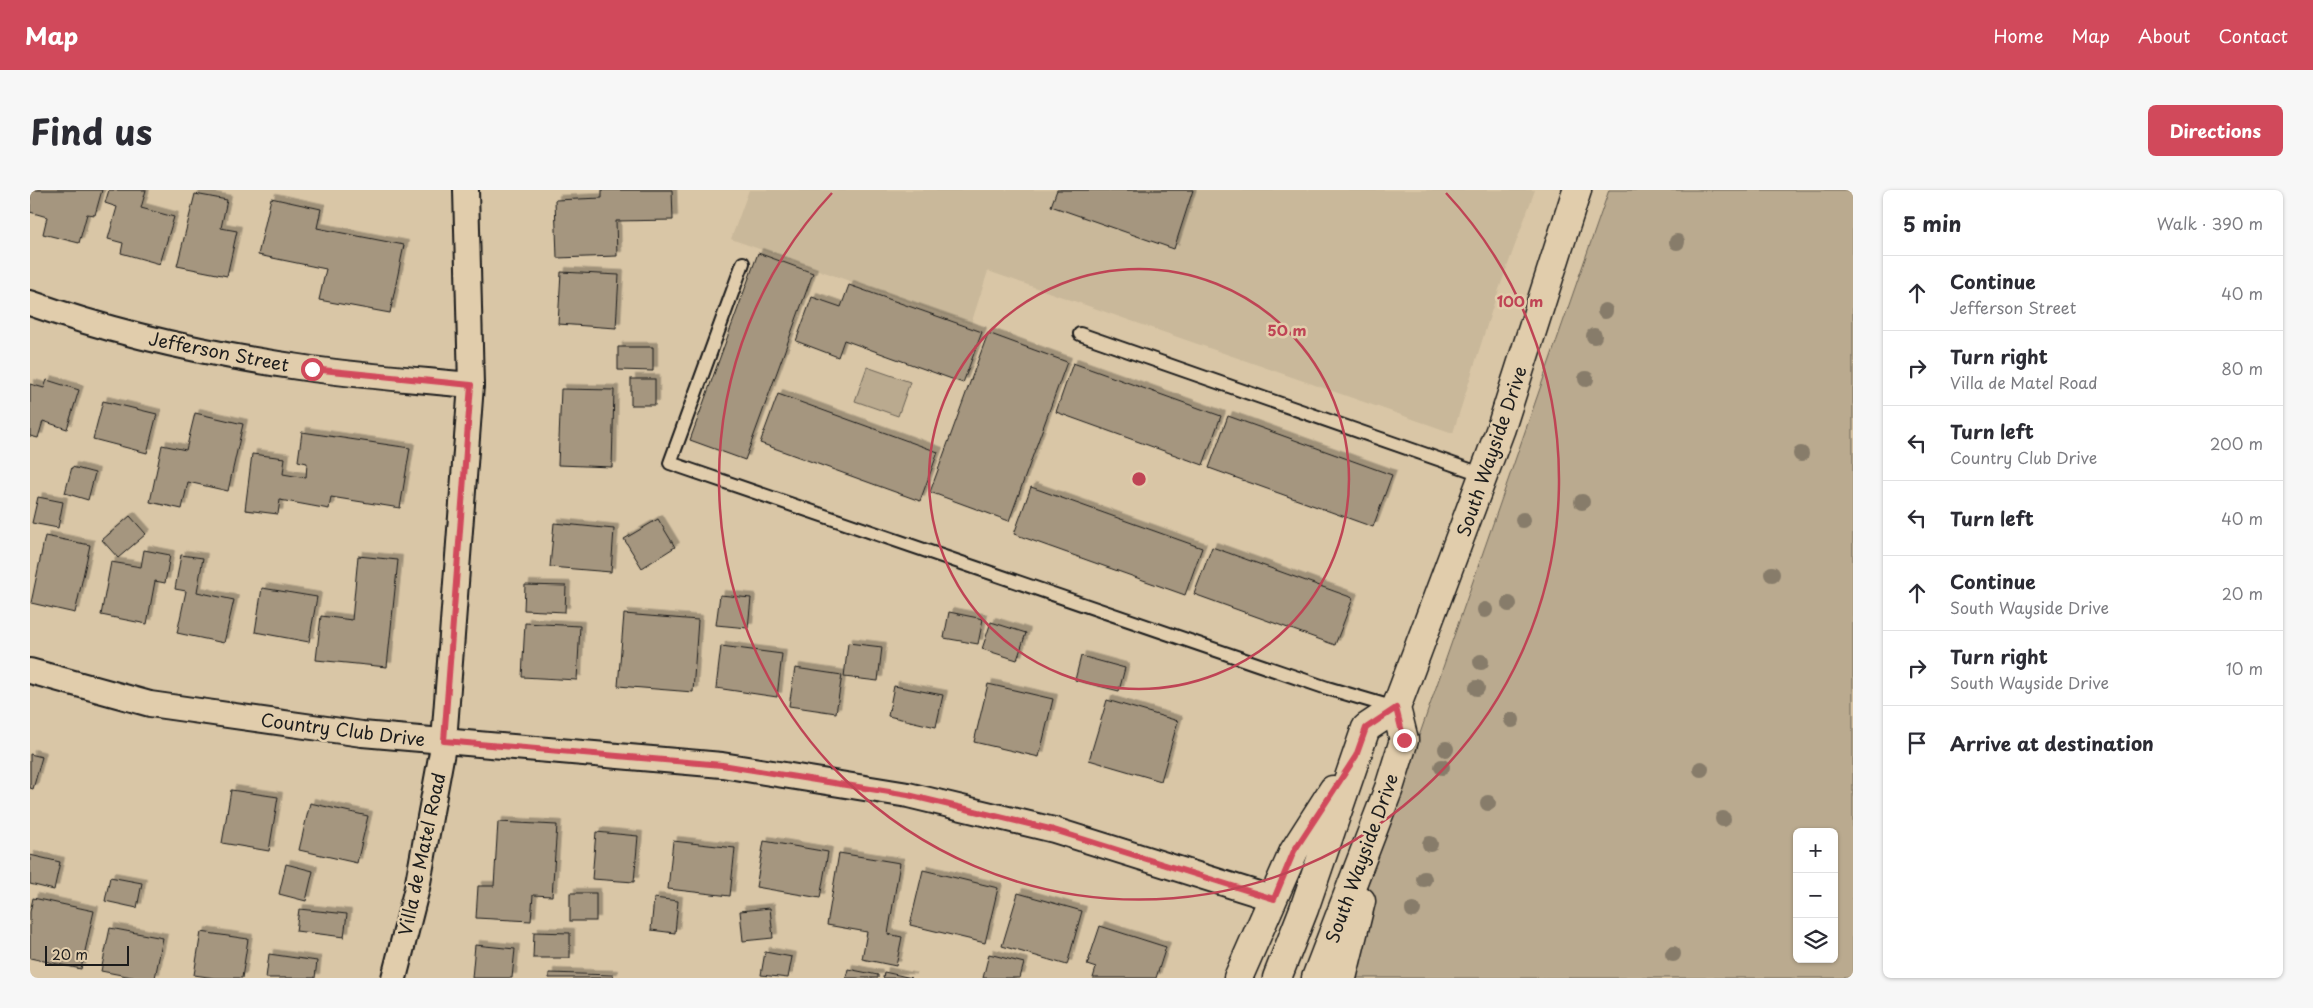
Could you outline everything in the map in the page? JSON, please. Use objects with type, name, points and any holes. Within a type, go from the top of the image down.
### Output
[{"type":"main road","name":"South Wayside Drive","points":[[1316,978],[1389,788],[1404,740],[1396,708],[1484,474],[1577,190]]},
{"type":"main road","name":"South Wayside Drive","points":[[1277,978],[1304,909],[1366,728],[1396,708]]},
{"type":"main road","points":[[1238,978],[1294,851],[1356,756]]},
{"type":"main road","points":[[1342,978],[1389,788]]},
{"type":"street","name":"Villa de Matel Road","points":[[394,978],[417,888],[444,741],[471,385],[466,190]]},
{"type":"street","name":"Jefferson Street","points":[[30,303],[115,329],[208,352],[312,369],[471,385]]},
{"type":"street","name":"Country Club Drive","points":[[30,672],[150,704],[362,734],[722,765],[908,795],[1054,830],[1274,899]]},
{"type":"lane","points":[[743,263],[670,463],[1327,688],[1396,708]]},
{"type":"lane","points":[[1080,334],[1484,474]]},
{"type":"shaded area","points":[[749,190],[1535,190],[1493,306],[1453,433],[988,271],[971,324],[731,239]]},
{"type":"shaded area","points":[[1609,190],[1853,190],[1853,978],[1335,978]]},
{"type":"shaded area","points":[[867,367],[910,382],[898,416],[855,401]]},
{"type":"building","points":[[30,190],[102,190],[95,215],[87,214],[79,243],[43,234],[47,217],[30,212]]},
{"type":"building","points":[[109,190],[146,190],[141,208],[174,217],[160,264],[121,253],[123,243],[108,239],[117,207],[105,203]]},
{"type":"building","points":[[602,190],[672,190],[673,220],[616,221],[617,256],[557,258],[555,200],[602,198]]},
{"type":"building","points":[[1057,190],[1193,190],[1174,249],[1051,206]]},
{"type":"building","points":[[195,194],[227,200],[221,228],[237,231],[227,276],[177,266]]},
{"type":"building","points":[[271,198],[321,209],[317,228],[404,245],[390,313],[319,300],[326,269],[258,255]]},
{"type":"building","points":[[758,253],[813,273],[745,460],[690,440]]},
{"type":"building","points":[[561,272],[619,275],[616,328],[558,324]]},
{"type":"building","points":[[849,285],[982,332],[963,383],[844,340],[838,357],[796,341],[812,297],[841,307]]},
{"type":"building","points":[[988,333],[1067,362],[1009,521],[930,492]]},
{"type":"building","points":[[618,347],[653,347],[653,371],[618,370]]},
{"type":"building","points":[[1073,363],[1221,416],[1203,465],[1056,412]]},
{"type":"building","points":[[631,379],[655,379],[655,405],[631,405]]},
{"type":"building","points":[[47,380],[79,390],[67,429],[43,421],[38,438],[30,436],[30,384],[44,388]]},
{"type":"building","points":[[561,389],[614,390],[612,467],[558,465]]},
{"type":"building","points":[[778,394],[938,452],[920,501],[760,443]]},
{"type":"building","points":[[103,401],[157,414],[147,453],[93,439]]},
{"type":"building","points":[[195,413],[243,424],[228,491],[188,482],[182,509],[150,502],[162,445],[186,450]]},
{"type":"building","points":[[1228,416],[1392,475],[1373,527],[1209,468]]},
{"type":"building","points":[[302,432],[410,448],[400,508],[331,497],[329,509],[280,500],[278,514],[245,510],[252,454],[285,458],[283,474],[306,478],[307,463],[298,461]]},
{"type":"building","points":[[72,467],[95,473],[88,500],[65,493]]},
{"type":"building","points":[[1031,487],[1202,548],[1185,595],[1014,534]]},
{"type":"building","points":[[38,497],[63,502],[58,528],[32,523]]},
{"type":"building","points":[[130,516],[146,534],[118,558],[102,540]]},
{"type":"building","points":[[658,519],[675,547],[642,568],[624,539]]},
{"type":"building","points":[[554,523],[614,529],[611,572],[550,567]]},
{"type":"building","points":[[45,536],[90,545],[75,613],[31,603]]},
{"type":"building","points":[[1212,547],[1353,598],[1335,645],[1194,594]]},
{"type":"building","points":[[144,550],[170,555],[165,583],[155,581],[147,624],[101,615],[111,562],[141,567]]},
{"type":"building","points":[[181,555],[203,558],[197,592],[234,600],[224,643],[177,633],[186,591],[175,589]]},
{"type":"building","points":[[358,556],[398,560],[387,667],[316,660],[321,616],[352,620]]},
{"type":"building","points":[[525,585],[566,586],[565,612],[524,610]]},
{"type":"building","points":[[262,588],[317,597],[309,642],[255,632]]},
{"type":"building","points":[[720,595],[751,598],[748,628],[716,625]]},
{"type":"building","points":[[949,612],[983,619],[978,644],[944,638]]},
{"type":"building","points":[[624,614],[698,620],[693,692],[618,686]]},
{"type":"building","points":[[991,622],[1026,633],[1017,660],[982,649]]},
{"type":"building","points":[[525,623],[580,626],[577,680],[522,677]]},
{"type":"building","points":[[848,643],[882,647],[878,681],[844,677]]},
{"type":"building","points":[[721,646],[782,654],[777,697],[716,688]]},
{"type":"building","points":[[1081,656],[1125,668],[1119,691],[1075,680]]},
{"type":"building","points":[[795,668],[842,675],[836,713],[789,706]]},
{"type":"building","points":[[988,684],[1053,699],[1039,757],[974,742]]},
{"type":"building","points":[[894,686],[943,695],[936,727],[888,716]]},
{"type":"building","points":[[1107,700],[1178,721],[1161,781],[1089,760]]},
{"type":"building","points":[[30,754],[42,757],[33,789],[30,788]]},
{"type":"building","points":[[231,790],[278,797],[269,851],[222,843]]},
{"type":"building","points":[[310,803],[368,816],[357,863],[299,850]]},
{"type":"building","points":[[498,822],[557,825],[552,896],[533,895],[531,921],[476,918],[478,886],[494,886]]},
{"type":"building","points":[[596,832],[638,836],[634,882],[592,879]]},
{"type":"building","points":[[673,841],[735,848],[730,896],[668,889]]},
{"type":"building","points":[[764,841],[828,852],[820,898],[756,887]]},
{"type":"building","points":[[839,853],[900,863],[888,934],[902,937],[896,966],[862,959],[867,932],[827,925]]},
{"type":"building","points":[[30,855],[60,862],[54,890],[30,884]]},
{"type":"building","points":[[286,864],[313,871],[306,901],[279,894]]},
{"type":"building","points":[[923,870],[998,888],[985,943],[910,925]]},
{"type":"building","points":[[110,877],[142,883],[137,908],[105,901]]},
{"type":"building","points":[[570,893],[596,893],[596,921],[570,921]]},
{"type":"building","points":[[1018,893],[1082,911],[1067,965],[1002,946]]},
{"type":"building","points":[[33,898],[94,911],[81,969],[30,958],[30,912]]},
{"type":"building","points":[[654,898],[678,901],[675,933],[651,930]]},
{"type":"building","points":[[770,908],[773,938],[743,941],[740,911]]},
{"type":"building","points":[[299,909],[347,914],[344,937],[296,931]]},
{"type":"building","points":[[1100,926],[1166,947],[1156,978],[1093,978],[1096,968],[1087,965]]},
{"type":"building","points":[[110,928],[163,938],[155,978],[137,978],[101,971]]},
{"type":"building","points":[[201,932],[248,939],[242,978],[215,978],[194,975]]},
{"type":"building","points":[[534,932],[570,933],[570,958],[533,958]]},
{"type":"building","points":[[475,945],[515,949],[512,978],[472,978]]},
{"type":"building","points":[[765,952],[792,957],[788,978],[761,975]]},
{"type":"building","points":[[269,954],[317,961],[315,978],[266,978]]},
{"type":"building","points":[[989,954],[1024,963],[1020,978],[983,978]]},
{"type":"building","points":[[848,969],[878,975],[878,978],[846,978]]},
{"type":"building","points":[[884,972],[912,978],[883,978]]},
{"type":"building","points":[[549,973],[613,975],[613,978],[549,978]]},
{"type":"route","points":[[312,369],[471,385],[444,741],[722,765],[908,795],[1054,830],[1274,899],[1294,851],[1356,756],[1366,728],[1396,708],[1404,740]]}]
